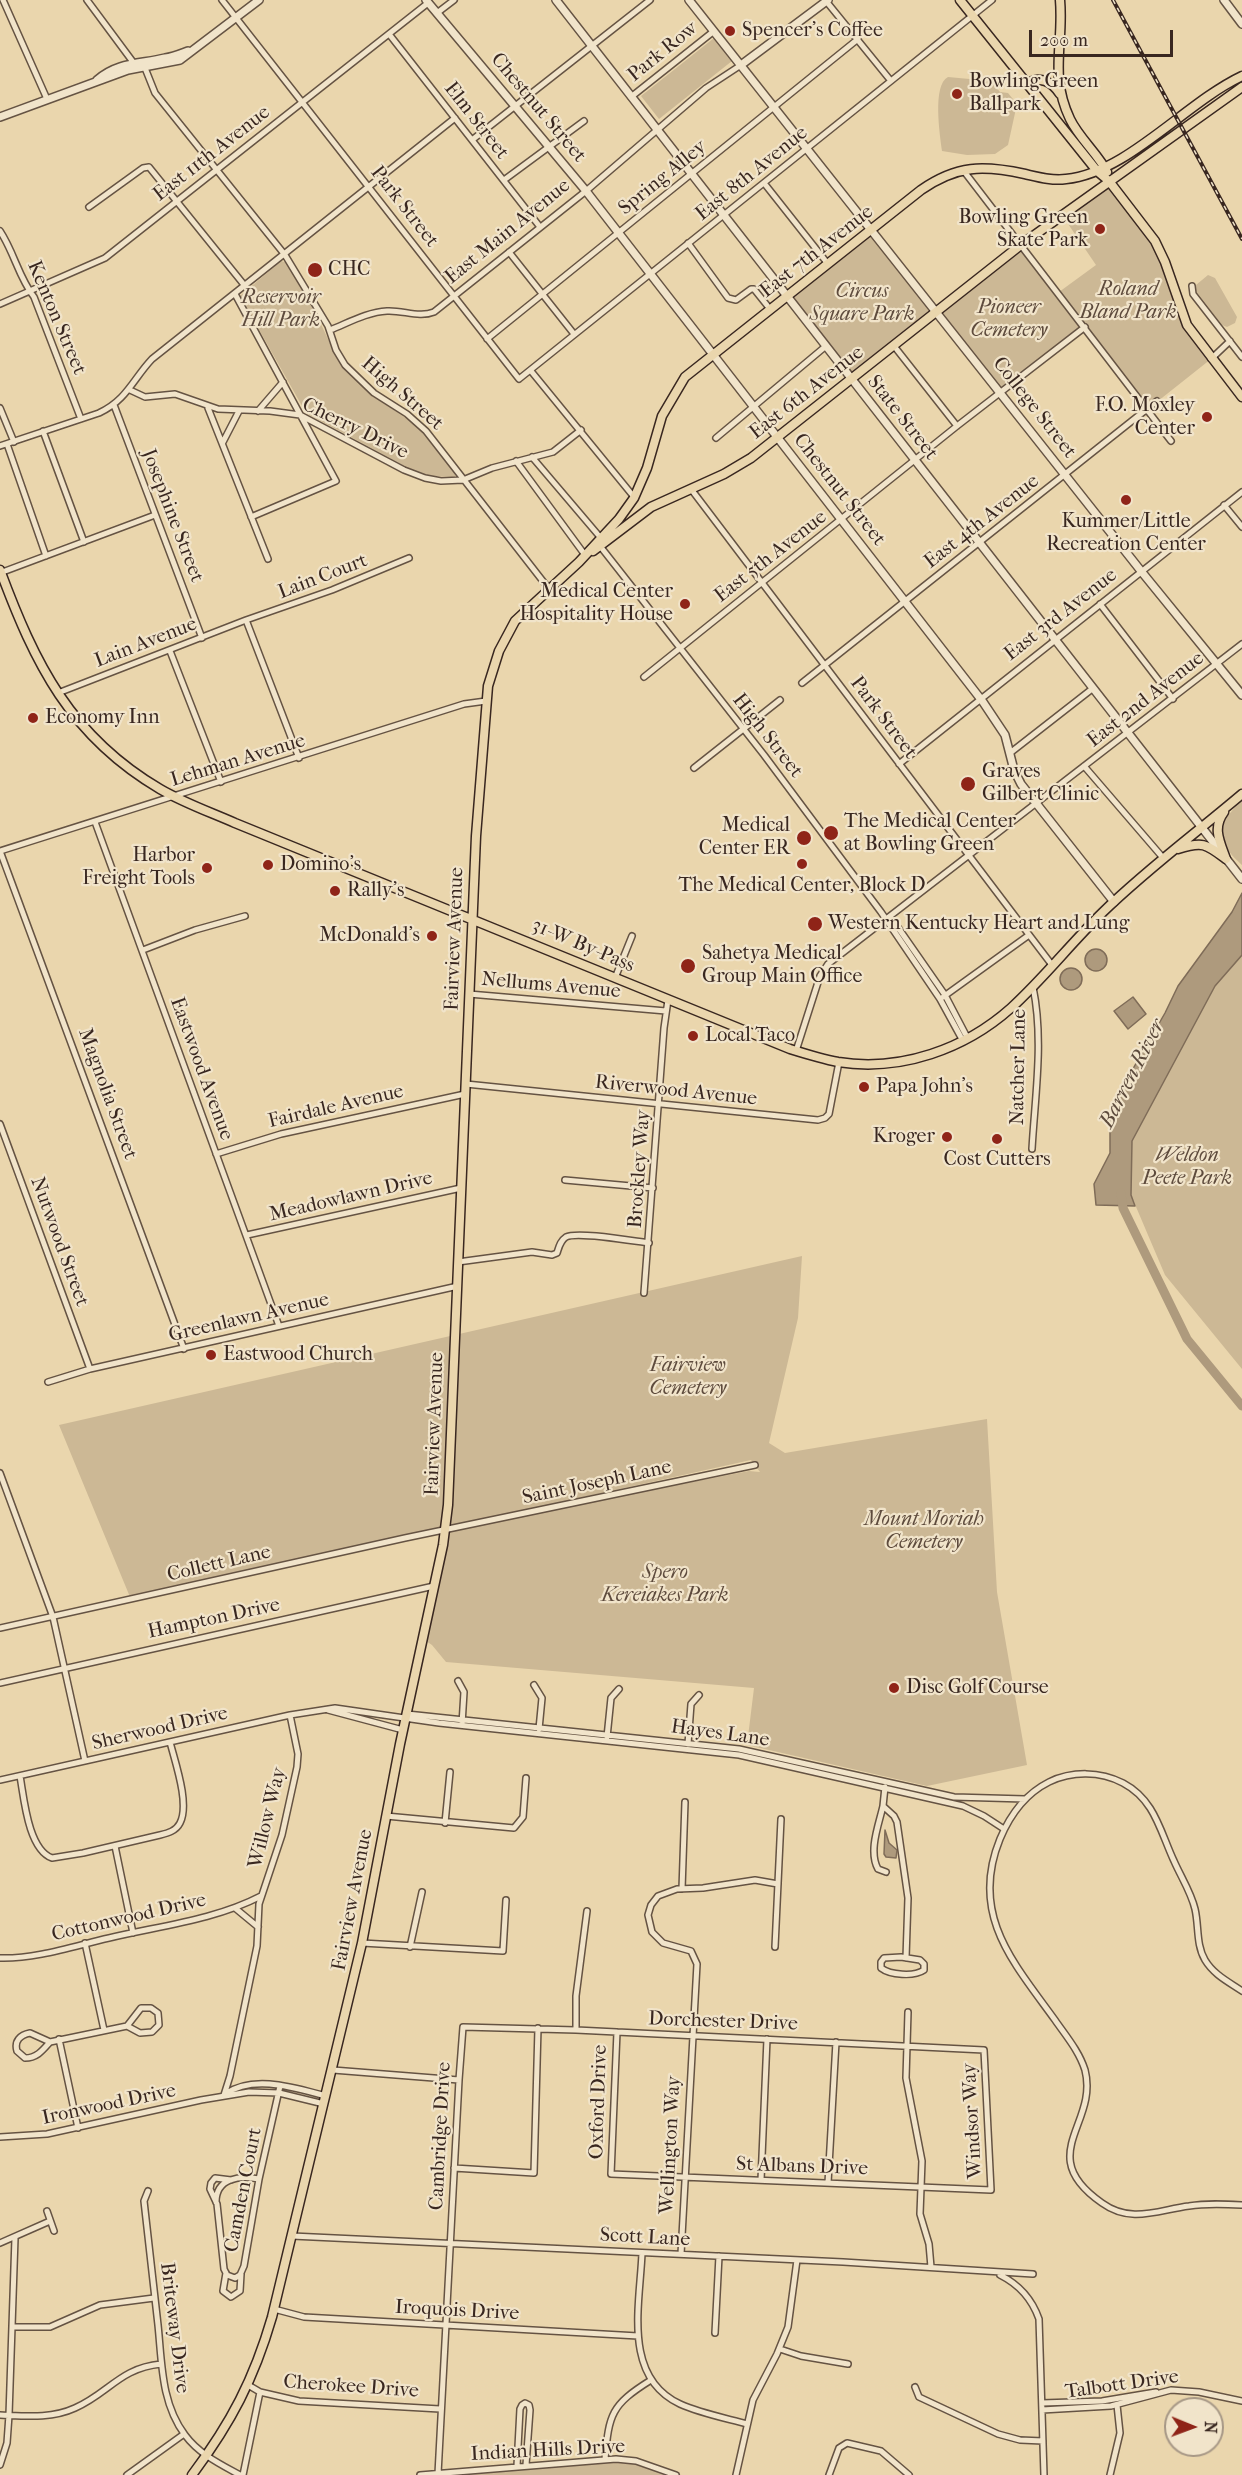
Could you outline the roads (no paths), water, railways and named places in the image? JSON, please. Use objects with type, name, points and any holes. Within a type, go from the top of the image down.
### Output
[{"type":"main road","points":[[960,0],[1027,84],[1101,170]]},
{"type":"main road","points":[[1060,0],[1057,65],[1062,97]]},
{"type":"main road","points":[[1101,170],[1214,91],[1242,76]]},
{"type":"main road","points":[[1027,84],[1036,80],[1047,81],[1062,97],[1077,132],[1101,170],[1156,244],[1187,325],[1242,397]]},
{"type":"main road","name":"East 6th Avenue","points":[[600,542],[640,514],[739,466],[778,438],[1022,244],[1242,87]]},
{"type":"main road","name":"East 7th Avenue","points":[[634,497],[646,468],[662,416],[670,399],[690,372],[931,183],[963,170],[987,168],[1056,180],[1101,170]]},
{"type":"main road","name":"Fairview Avenue","points":[[192,2475],[228,2425],[263,2350],[333,2070],[362,1943],[403,1730],[446,1530],[476,836],[486,701],[493,665],[509,631],[521,614],[600,542],[634,497]]},
{"type":"main road","name":"31-W By-Pass","points":[[0,572],[34,654],[57,694],[82,726],[109,753],[140,776],[175,796],[668,1000],[796,1051],[839,1062],[865,1064],[900,1061],[932,1054],[966,1040],[998,1018],[1033,986],[1114,902],[1242,794]]},
{"type":"main road","points":[[1228,861],[1217,829],[1218,821],[1233,801]]},
{"type":"main road","points":[[1172,852],[1199,844],[1210,846],[1228,861]]},
{"type":"street","points":[[2,0],[47,99]]},
{"type":"street","points":[[87,0],[133,62]]},
{"type":"street","name":"Park Street","points":[[222,0],[518,378],[531,371]]},
{"type":"street","points":[[0,117],[144,64],[193,50],[260,0]]},
{"type":"street","points":[[437,13],[454,0]]},
{"type":"street","name":"State Street","points":[[556,0],[1242,879]]},
{"type":"street","points":[[472,140],[650,0]]},
{"type":"street","name":"College Street","points":[[689,0],[1141,571],[1242,695]]},
{"type":"street","points":[[827,0],[891,81]]},
{"type":"street","name":"East Main Avenue","points":[[330,330],[377,312],[391,310],[430,313],[586,191],[706,88],[741,65],[827,0]]},
{"type":"street","name":"East 8th Avenue","points":[[531,371],[574,334],[992,0]]},
{"type":"street","points":[[1224,0],[1242,24]]},
{"type":"street","name":"Chestnut Street","points":[[427,1],[586,191],[980,699],[1004,731],[1016,773],[1036,803],[1114,902]]},
{"type":"street","name":"East 11th Avenue","points":[[0,304],[105,258],[389,34],[427,1]]},
{"type":"street","name":"Park Row","points":[[631,97],[714,31]]},
{"type":"street","name":"Elm Street","points":[[389,34],[540,227]]},
{"type":"street","name":"Spring Alley","points":[[487,339],[858,39]]},
{"type":"street","points":[[96,81],[105,72],[133,62],[144,64]]},
{"type":"street","name":"High Street","points":[[144,64],[155,93],[285,255],[330,330],[336,350],[349,369],[374,393],[419,423],[549,589]]},
{"type":"street","points":[[0,446],[114,405],[130,390],[144,368],[153,359],[455,118]]},
{"type":"street","points":[[504,180],[584,122]]},
{"type":"street","points":[[89,207],[145,166],[152,170],[245,286]]},
{"type":"street","points":[[963,170],[1171,441]]},
{"type":"street","points":[[764,183],[828,264]]},
{"type":"street","name":"Kenton Street","points":[[0,231],[34,297],[81,418]]},
{"type":"street","points":[[688,243],[727,297],[732,300],[754,289],[770,309]]},
{"type":"street","points":[[508,252],[574,334]]},
{"type":"street","points":[[1192,286],[1193,294],[1242,357]]},
{"type":"street","points":[[235,294],[336,480],[251,517]]},
{"type":"street","name":"East 5th Avenue","points":[[644,677],[957,426],[1085,327]]},
{"type":"street","points":[[1211,359],[1230,341]]},
{"type":"street","points":[[894,345],[957,426]]},
{"type":"street","points":[[716,438],[826,346]]},
{"type":"street","points":[[531,371],[634,497]]},
{"type":"street","points":[[258,411],[283,382]]},
{"type":"street","name":"Cherry Drive","points":[[130,390],[145,397],[175,394],[208,408],[300,415],[383,460],[418,476],[441,481],[463,480]]},
{"type":"street","name":"East 4th Avenue","points":[[802,683],[1157,401]]},
{"type":"street","name":"Josephine Street","points":[[114,405],[202,638]]},
{"type":"street","points":[[0,408],[14,442]]},
{"type":"street","points":[[208,408],[268,559]]},
{"type":"street","points":[[223,442],[239,411]]},
{"type":"street","points":[[463,480],[492,468],[553,452],[580,430]]},
{"type":"street","points":[[43,432],[84,542]]},
{"type":"street","points":[[7,444],[46,556]]},
{"type":"street","name":"High Street","points":[[532,458],[600,542],[886,919],[897,926],[966,1040]]},
{"type":"street","points":[[516,461],[582,558]]},
{"type":"street","name":"Park Street","points":[[691,489],[1052,965]]},
{"type":"street","name":"East 3rd Avenue","points":[[899,764],[1242,492]]},
{"type":"street","points":[[1224,505],[1242,527]]},
{"type":"street","points":[[0,572],[155,514]]},
{"type":"street","name":"Lain Court","points":[[246,620],[332,590],[409,558]]},
{"type":"street","points":[[1100,604],[1173,699]]},
{"type":"street","points":[[246,620],[299,758]]},
{"type":"street","name":"Lain Avenue","points":[[57,694],[246,620]]},
{"type":"street","name":"East 2nd Avenue","points":[[796,1051],[822,972],[828,964],[1242,644]]},
{"type":"street","points":[[170,651],[221,782]]},
{"type":"street","points":[[1010,753],[1092,689]]},
{"type":"street","points":[[694,768],[780,700]]},
{"type":"street","name":"Lehman Avenue","points":[[0,851],[465,704],[486,701]]},
{"type":"street","points":[[1084,766],[1164,859]]},
{"type":"street","name":"Eastwood Avenue","points":[[95,822],[279,1326]]},
{"type":"street","name":"Magnolia Street","points":[[0,851],[184,1349]]},
{"type":"street","points":[[143,950],[195,930],[245,916]]},
{"type":"street","points":[[942,997],[1029,935]]},
{"type":"street","points":[[615,978],[632,936]]},
{"type":"street","name":"Natcher Lane","points":[[1032,1149],[1038,1040],[1037,1006],[1033,986]]},
{"type":"street","name":"Nellums Avenue","points":[[469,994],[666,1011]]},
{"type":"street","name":"Brockley Way","points":[[644,1293],[668,1000]]},
{"type":"street","name":"Riverwood Avenue","points":[[466,1084],[660,1105],[824,1119],[829,1112],[839,1062]]},
{"type":"street","name":"Fairdale Avenue","points":[[216,1154],[281,1134],[465,1094]]},
{"type":"street","name":"Nutwood Street","points":[[0,1124],[90,1369]]},
{"type":"street","points":[[565,1180],[653,1188]]},
{"type":"street","name":"Meadowlawn Drive","points":[[247,1235],[461,1188]]},
{"type":"street","points":[[458,1262],[532,1252],[552,1255],[557,1253],[560,1242],[567,1236],[584,1234],[649,1243]]},
{"type":"street","name":"Greenlawn Avenue","points":[[48,1382],[90,1369],[458,1286]]},
{"type":"street","name":"Saint Joseph Lane","points":[[446,1530],[755,1465]]},
{"type":"street","points":[[0,1473],[53,1617],[85,1761]]},
{"type":"street","name":"Collett Lane","points":[[0,1628],[446,1530]]},
{"type":"street","name":"Hampton Drive","points":[[0,1683],[435,1586]]},
{"type":"street","points":[[458,1681],[464,1692],[462,1723]]},
{"type":"street","points":[[534,1685],[542,1698],[539,1731]]},
{"type":"street","points":[[607,1738],[611,1698],[619,1689]]},
{"type":"street","points":[[688,1746],[691,1704],[699,1695]]},
{"type":"street","name":"Sherwood Drive","points":[[0,1779],[290,1715],[327,1709],[357,1710],[406,1717]]},
{"type":"street","name":"Sherwood Drive","points":[[327,1709],[403,1730]]},
{"type":"street","name":"Willow Way","points":[[224,2095],[254,1962],[261,1896],[282,1834],[297,1767],[298,1754],[290,1715]]},
{"type":"street","name":"Hayes Lane","points":[[406,1717],[746,1750],[960,1798],[1025,1799]]},
{"type":"street","points":[[20,1776],[35,1841],[44,1854],[57,1858],[115,1846],[171,1832],[181,1822],[184,1806],[170,1742]]},
{"type":"street","name":"Hayes Lane","points":[[688,1746],[742,1755],[963,1806],[1004,1829]]},
{"type":"street","points":[[445,1822],[450,1772]]},
{"type":"street","points":[[1242,1991],[1217,1974],[1205,1960],[1199,1942],[1192,1899],[1173,1860],[1158,1819],[1139,1794],[1129,1786],[1109,1777],[1082,1774],[1063,1776],[1049,1782],[1025,1799],[1004,1829],[995,1856],[990,1883],[992,1909],[997,1930],[1013,1963],[1073,2045],[1085,2071],[1087,2088],[1084,2105],[1070,2147],[1071,2164],[1078,2180],[1102,2203],[1116,2211],[1131,2215],[1150,2214],[1201,2204],[1242,2205]]},
{"type":"street","points":[[386,1816],[514,1828],[523,1817],[526,1778]]},
{"type":"street","points":[[886,1782],[883,1806],[877,1824],[875,1860],[878,1869],[886,1872]]},
{"type":"street","points":[[685,1802],[682,1889],[755,1881],[778,1884]]},
{"type":"street","points":[[883,1806],[895,1818],[898,1829],[908,1898],[906,1958]]},
{"type":"street","points":[[775,1947],[781,1819]]},
{"type":"street","points":[[115,1846],[133,1933]]},
{"type":"street","name":"Wellington Way","points":[[681,2254],[697,1972],[695,1956],[687,1949],[672,1946],[660,1940],[652,1932],[648,1922],[650,1908],[655,1899],[666,1892],[682,1889]]},
{"type":"street","points":[[410,1947],[422,1892]]},
{"type":"street","name":"Cottonwood Drive","points":[[0,1958],[28,1956],[133,1933],[235,1908],[261,1896]]},
{"type":"street","points":[[362,1943],[503,1951],[506,1900]]},
{"type":"street","points":[[235,1908],[258,1927]]},
{"type":"street","points":[[576,2030],[576,1996],[587,1911]]},
{"type":"street","points":[[85,1943],[104,2030]]},
{"type":"street","points":[[886,1958],[906,1958],[922,1962],[924,1970],[916,1974],[898,1973],[886,1971],[880,1966],[886,1958]]},
{"type":"street","points":[[50,2042],[28,2033],[17,2040],[16,2049],[23,2057],[31,2058],[42,2052],[50,2042],[59,2039],[127,2026],[140,2033],[149,2033],[158,2027],[159,2016],[153,2009],[141,2008],[127,2026]]},
{"type":"street","points":[[908,2012],[906,2078],[922,2161],[920,2214],[929,2244],[931,2267]]},
{"type":"street","name":"Dorchester Drive","points":[[462,2029],[468,2026],[538,2028],[984,2050]]},
{"type":"street","points":[[454,2168],[534,2173],[538,2028]]},
{"type":"street","name":"Cambridge Drive","points":[[438,2474],[462,2029]]},
{"type":"street","name":"Oxford Drive","points":[[611,2174],[617,2032]]},
{"type":"street","points":[[59,2039],[78,2128]]},
{"type":"street","points":[[760,2180],[767,2039]]},
{"type":"street","points":[[828,2183],[836,2042]]},
{"type":"street","name":"Windsor Way","points":[[984,2050],[992,2190]]},
{"type":"street","points":[[333,2070],[459,2080]]},
{"type":"street","name":"Ironwood Drive","points":[[0,2137],[38,2136],[78,2128],[224,2095],[250,2084],[325,2100]]},
{"type":"street","name":"Camden Court","points":[[231,2180],[218,2177],[211,2182],[210,2191],[217,2204],[226,2273],[233,2278],[241,2274],[248,2248],[279,2089]]},
{"type":"street","name":"St Albans Drive","points":[[611,2174],[992,2190]]},
{"type":"street","points":[[217,2204],[219,2187],[231,2180],[260,2179]]},
{"type":"street","name":"Briteway Drive","points":[[148,2191],[144,2201],[161,2364],[168,2402],[184,2434],[206,2456]]},
{"type":"street","points":[[47,2211],[54,2231]]},
{"type":"street","points":[[0,2243],[50,2221]]},
{"type":"street","name":"Scott Lane","points":[[292,2235],[1033,2274]]},
{"type":"street","points":[[0,2465],[7,2443],[9,2415],[15,2238]]},
{"type":"street","points":[[642,2253],[638,2336],[640,2356],[651,2380],[660,2391],[679,2403],[747,2424]]},
{"type":"street","points":[[715,2332],[719,2256]]},
{"type":"street","points":[[736,2475],[755,2395],[780,2349],[789,2320],[796,2260]]},
{"type":"street","points":[[226,2273],[223,2291],[231,2297],[240,2291],[241,2274]]},
{"type":"street","name":"Scott Lane","points":[[995,2273],[1009,2280],[1023,2292],[1037,2313],[1040,2331],[1044,2475]]},
{"type":"street","points":[[13,2327],[50,2327],[100,2305],[154,2298]]},
{"type":"street","name":"Iroquois Drive","points":[[274,2309],[304,2317],[638,2336]]},
{"type":"street","points":[[780,2349],[801,2356],[848,2364]]},
{"type":"street","points":[[0,2415],[41,2416],[65,2412],[81,2405],[135,2369],[161,2364]]},
{"type":"street","points":[[605,2459],[611,2417],[622,2400],[651,2380]]},
{"type":"street","name":"Cherokee Drive","points":[[248,2385],[260,2392],[299,2401],[440,2409]]},
{"type":"street","points":[[915,2387],[919,2397],[998,2434],[1020,2440],[1042,2441]]},
{"type":"street","name":"Talbott Drive","points":[[1042,2407],[1117,2405],[1164,2391],[1185,2390],[1242,2401]]},
{"type":"street","points":[[1042,2407],[1102,2402],[1164,2391]]},
{"type":"street","points":[[206,2456],[242,2475],[260,2392]]},
{"type":"street","points":[[517,2466],[520,2409],[525,2403],[529,2405],[530,2410],[526,2465]]},
{"type":"street","points":[[1110,2475],[1120,2433],[1117,2405]]},
{"type":"street","points":[[127,2475],[184,2434]]},
{"type":"street","points":[[829,2475],[839,2448],[847,2443],[880,2451],[909,2475]]},
{"type":"street","name":"Indian Hills Drive","points":[[420,2475],[605,2459],[636,2461],[676,2475]]},
{"type":"water","points":[[1242,893],[1242,955],[1215,986],[1132,1141],[1131,1195],[1135,1206],[1096,1205],[1094,1184],[1110,1153],[1110,1120],[1115,1100],[1178,986],[1232,912]]},
{"type":"water","points":[[1096,949],[1104,952],[1107,960],[1104,968],[1096,971],[1088,968],[1085,960],[1088,952]]},
{"type":"water","points":[[1071,968],[1079,971],[1082,979],[1079,987],[1071,990],[1063,987],[1060,979],[1063,971]]},
{"type":"water","points":[[1133,997],[1146,1014],[1128,1029],[1114,1011]]},
{"type":"water","points":[[885,1830],[889,1843],[897,1850],[896,1858],[886,1857],[884,1854]]},
{"type":"waterway","name":"Barren River","points":[[1121,1193],[1123,1208],[1187,1339],[1242,1406]]},
{"type":"railway","points":[[1113,0],[1242,239]]},
{"type":"place","name":"Spencer's Coffee","points":[[730,31]]},
{"type":"place","name":"Bowling Green Ballpark","points":[[957,94]]},
{"type":"place","name":"Bowling Green Skate Park","points":[[1100,229]]},
{"type":"place","name":"CHC","points":[[315,270]]},
{"type":"place","name":"F.O. Moxley Center","points":[[1207,417]]},
{"type":"place","name":"Kummer/Little Recreation Center","points":[[1126,500]]},
{"type":"place","name":"Medical Center Hospitality House","points":[[685,604]]},
{"type":"place","name":"Economy Inn","points":[[33,718]]},
{"type":"place","name":"Graves Gilbert Clinic","points":[[968,784]]},
{"type":"place","name":"The Medical Center at Bowling Green","points":[[831,833]]},
{"type":"place","name":"Medical Center ER","points":[[804,838]]},
{"type":"place","name":"The Medical Center, Block D","points":[[802,864]]},
{"type":"place","name":"Domino's","points":[[268,865]]},
{"type":"place","name":"Harbor Freight Tools","points":[[207,868]]},
{"type":"place","name":"Rally's","points":[[335,891]]},
{"type":"place","name":"Western Kentucky Heart and Lung","points":[[815,924]]},
{"type":"place","name":"McDonald's","points":[[432,936]]},
{"type":"place","name":"Sahetya Medical Group Main Office","points":[[688,966]]},
{"type":"place","name":"Local Taco","points":[[693,1036]]},
{"type":"place","name":"Papa John's","points":[[864,1087]]},
{"type":"place","name":"Kroger","points":[[947,1137]]},
{"type":"place","name":"Cost Cutters","points":[[997,1139]]},
{"type":"place","name":"Eastwood Church","points":[[211,1355]]},
{"type":"place","name":"Disc Golf Course","points":[[894,1688]]},
{"type":"park label","name":"Roland Bland Park","points":[[1128,302]]},
{"type":"park label","name":"Circus Square Park","points":[[862,304]]},
{"type":"park label","name":"Reservoir Hill Park","points":[[281,310]]},
{"type":"park label","name":"Pioneer Cemetery","points":[[1009,320]]},
{"type":"park label","name":"Weldon Peete Park","points":[[1187,1168]]},
{"type":"park label","name":"Fairview Cemetery","points":[[688,1378]]},
{"type":"park label","name":"Mount Moriah Cemetery","points":[[924,1532]]},
{"type":"park label","name":"Spero Kereiakes Park","points":[[665,1584]]}]
